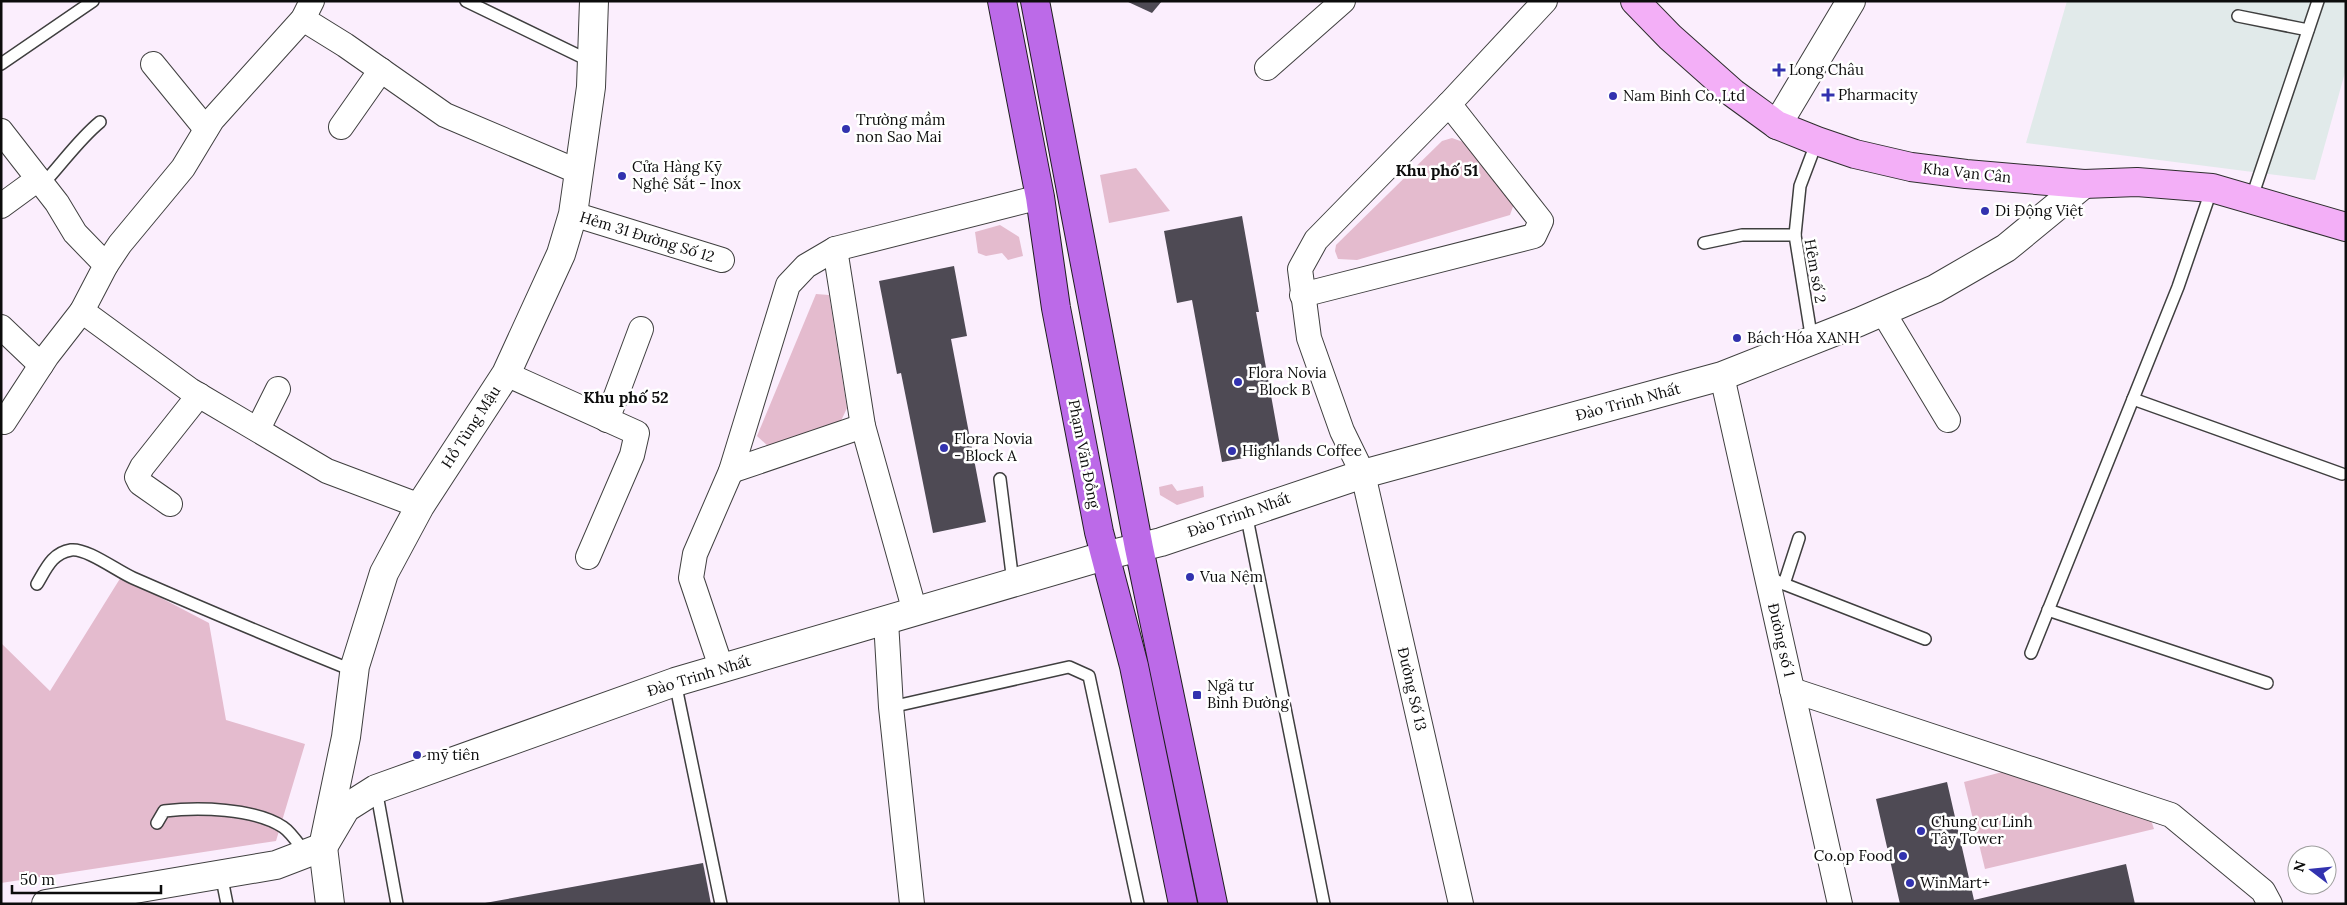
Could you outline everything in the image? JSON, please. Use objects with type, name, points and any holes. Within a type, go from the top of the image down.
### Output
[{"type":"highway","name":"Phạm Văn Đồng","points":[[1002,1],[1040,197],[1056,308],[1104,556],[1134,666],[1183,904]]},
{"type":"highway","points":[[1035,1],[1139,548],[1213,904]]},
{"type":"main road","name":"Kha Vạn Cân","points":[[1635,1],[1670,37],[1733,93],[1777,125],[1855,154],[1911,167],[1966,174],[2084,184],[2137,182],[2212,188],[2346,227]]},
{"type":"street","name":"Hồ Tùng Mậu","points":[[330,904],[315,851],[346,737],[354,671],[384,573],[420,506],[506,374],[561,254],[573,214],[594,63],[594,1]]},
{"type":"street","points":[[1267,68],[1342,1]]},
{"type":"street","name":"Đường Số 13","points":[[1461,904],[1363,474],[1342,431],[1309,338],[1300,269],[1316,240],[1449,104],[1545,1]]},
{"type":"street","points":[[1777,125],[1851,1]]},
{"type":"street","points":[[3,421],[42,364],[82,311],[106,265],[120,244],[183,168],[212,120],[307,10],[381,70],[445,115],[579,172]]},
{"type":"street","points":[[153,64],[206,129]]},
{"type":"street","points":[[341,127],[381,70]]},
{"type":"street","points":[[1302,295],[1534,236],[1541,221],[1449,104]]},
{"type":"street","points":[[1,131],[57,203],[75,234],[106,265]]},
{"type":"street","points":[[1,206],[40,182]]},
{"type":"street","name":"Đào Trinh Nhất","points":[[315,851],[346,808],[376,789],[675,682],[1014,584],[1104,556],[1139,548],[1363,474],[1722,376],[1883,312],[1935,289],[2006,248],[2084,184]]},
{"type":"street","points":[[721,668],[691,578],[695,554],[730,471],[788,285],[806,266],[835,249],[1040,197]]},
{"type":"street","name":"Hẻm 31 Đường Số 12","points":[[573,214],[722,260]]},
{"type":"street","points":[[835,249],[862,426],[915,612]]},
{"type":"street","points":[[82,311],[199,396],[327,471],[420,506]]},
{"type":"street","points":[[1883,312],[1948,420]]},
{"type":"street","points":[[1,327],[42,364]]},
{"type":"street","points":[[608,420],[641,329]]},
{"type":"street","points":[[506,374],[637,433],[632,455],[588,557]]},
{"type":"street","name":"Đường số 1","points":[[1722,376],[1775,580],[1792,690],[1840,904]]},
{"type":"street","points":[[258,429],[278,389]]},
{"type":"street","points":[[170,504],[140,483],[137,477],[142,467],[199,396]]},
{"type":"street","points":[[730,471],[862,426]]},
{"type":"street","points":[[886,621],[891,707],[912,904]]},
{"type":"street","points":[[1792,690],[2171,814],[2263,891],[2270,904]]},
{"type":"street","points":[[46,904],[276,866],[315,851]]},
{"type":"lane","points":[[1,64],[92,1]]},
{"type":"lane","points":[[466,1],[594,63]]},
{"type":"lane","points":[[2251,200],[2318,1]]},
{"type":"lane","points":[[2238,16],[2308,30]]},
{"type":"lane","points":[[40,182],[62,165],[84,135],[100,122]]},
{"type":"lane","points":[[1795,235],[1800,186],[1817,141]]},
{"type":"lane","points":[[2031,653],[2178,287],[2212,188]]},
{"type":"lane","name":"Hẻm số 2","points":[[1704,243],[1742,235],[1795,235],[1812,341]]},
{"type":"lane","points":[[2133,399],[2342,474]]},
{"type":"lane","points":[[1000,479],[1014,584]]},
{"type":"lane","points":[[1246,512],[1324,904]]},
{"type":"lane","points":[[1799,538],[1775,580],[1925,639]]},
{"type":"lane","points":[[37,584],[50,561],[60,554],[73,550],[94,557],[126,575],[253,631],[354,671]]},
{"type":"lane","points":[[2048,610],[2267,683]]},
{"type":"lane","points":[[891,707],[1069,667],[1090,676],[1138,904]]},
{"type":"lane","points":[[675,682],[721,904]]},
{"type":"lane","points":[[376,789],[397,904]]},
{"type":"lane","points":[[158,822],[164,811],[240,812],[274,822],[315,851]]},
{"type":"lane","points":[[221,874],[227,904]]},
{"type":"shaded area","points":[[2067,1],[2346,1],[2346,69],[2315,180],[2026,143]]},
{"type":"shaded area","points":[[1452,138],[1466,143],[1515,201],[1510,215],[1357,260],[1338,259],[1335,251],[1336,245],[1442,141]]},
{"type":"shaded area","points":[[1136,168],[1170,211],[1109,223],[1100,175]]},
{"type":"shaded area","points":[[1000,225],[1019,237],[1023,256],[1008,260],[1002,253],[986,256],[978,253],[975,232]]},
{"type":"shaded area","points":[[816,294],[829,295],[847,408],[840,423],[770,448],[757,436]]},
{"type":"shaded area","points":[[1172,484],[1177,491],[1203,486],[1204,497],[1177,505],[1160,495],[1159,487]]},
{"type":"shaded area","points":[[121,577],[209,623],[226,720],[305,744],[276,841],[1,883],[1,643],[50,691]]},
{"type":"shaded area","points":[[2006,771],[2151,820],[2154,829],[1985,869],[1964,782]]},
{"type":"building","points":[[1126,1],[1162,1],[1152,13]]},
{"type":"building","name":"Flora Novia - Block B","points":[[1242,216],[1259,312],[1256,312],[1281,451],[1222,462],[1192,300],[1177,303],[1164,231]]},
{"type":"building","name":"Flora Novia - Block A","points":[[954,266],[967,336],[951,339],[986,522],[933,533],[901,373],[897,374],[879,281]]},
{"type":"building","name":"Chung cư Linh Tây Tower","points":[[1947,782],[1974,900],[2126,864],[2135,904],[1900,904],[1876,799]]},
{"type":"building","points":[[703,863],[711,904],[485,904],[485,903]]},
{"type":"place","name":"Long Châu","points":[[1779,70]]},
{"type":"place","name":"Pharmacity","points":[[1828,95]]},
{"type":"place","name":"Nam Binh Co.,Ltd","points":[[1613,96]]},
{"type":"place","name":"Trường mầm non Sao Mai","points":[[846,129]]},
{"type":"place","name":"Cửa Hàng Kỹ Nghệ Sắt - Inox","points":[[622,176]]},
{"type":"place","name":"Di Động Việt","points":[[1985,211]]},
{"type":"place","name":"Bách Hóa XANH","points":[[1737,338]]},
{"type":"place","name":"Flora Novia - Block B","points":[[1238,382]]},
{"type":"place","name":"Flora Novia - Block A","points":[[944,448]]},
{"type":"place","name":"Highlands Coffee","points":[[1232,451]]},
{"type":"place","name":"Vua Nệm","points":[[1190,577]]},
{"type":"place","name":"Ngã tư Bình Đường","points":[[1197,695]]},
{"type":"place","name":"mỹ tiên","points":[[417,755]]},
{"type":"place","name":"Chung cư Linh Tây Tower","points":[[1921,831]]},
{"type":"place","name":"Co.op Food","points":[[1903,856]]},
{"type":"place","name":"WinMart+","points":[[1910,883]]},
{"type":"district","name":"Khu phố 51","points":[[1437,170]]},
{"type":"district","name":"Khu phố 52","points":[[626,397]]}]
